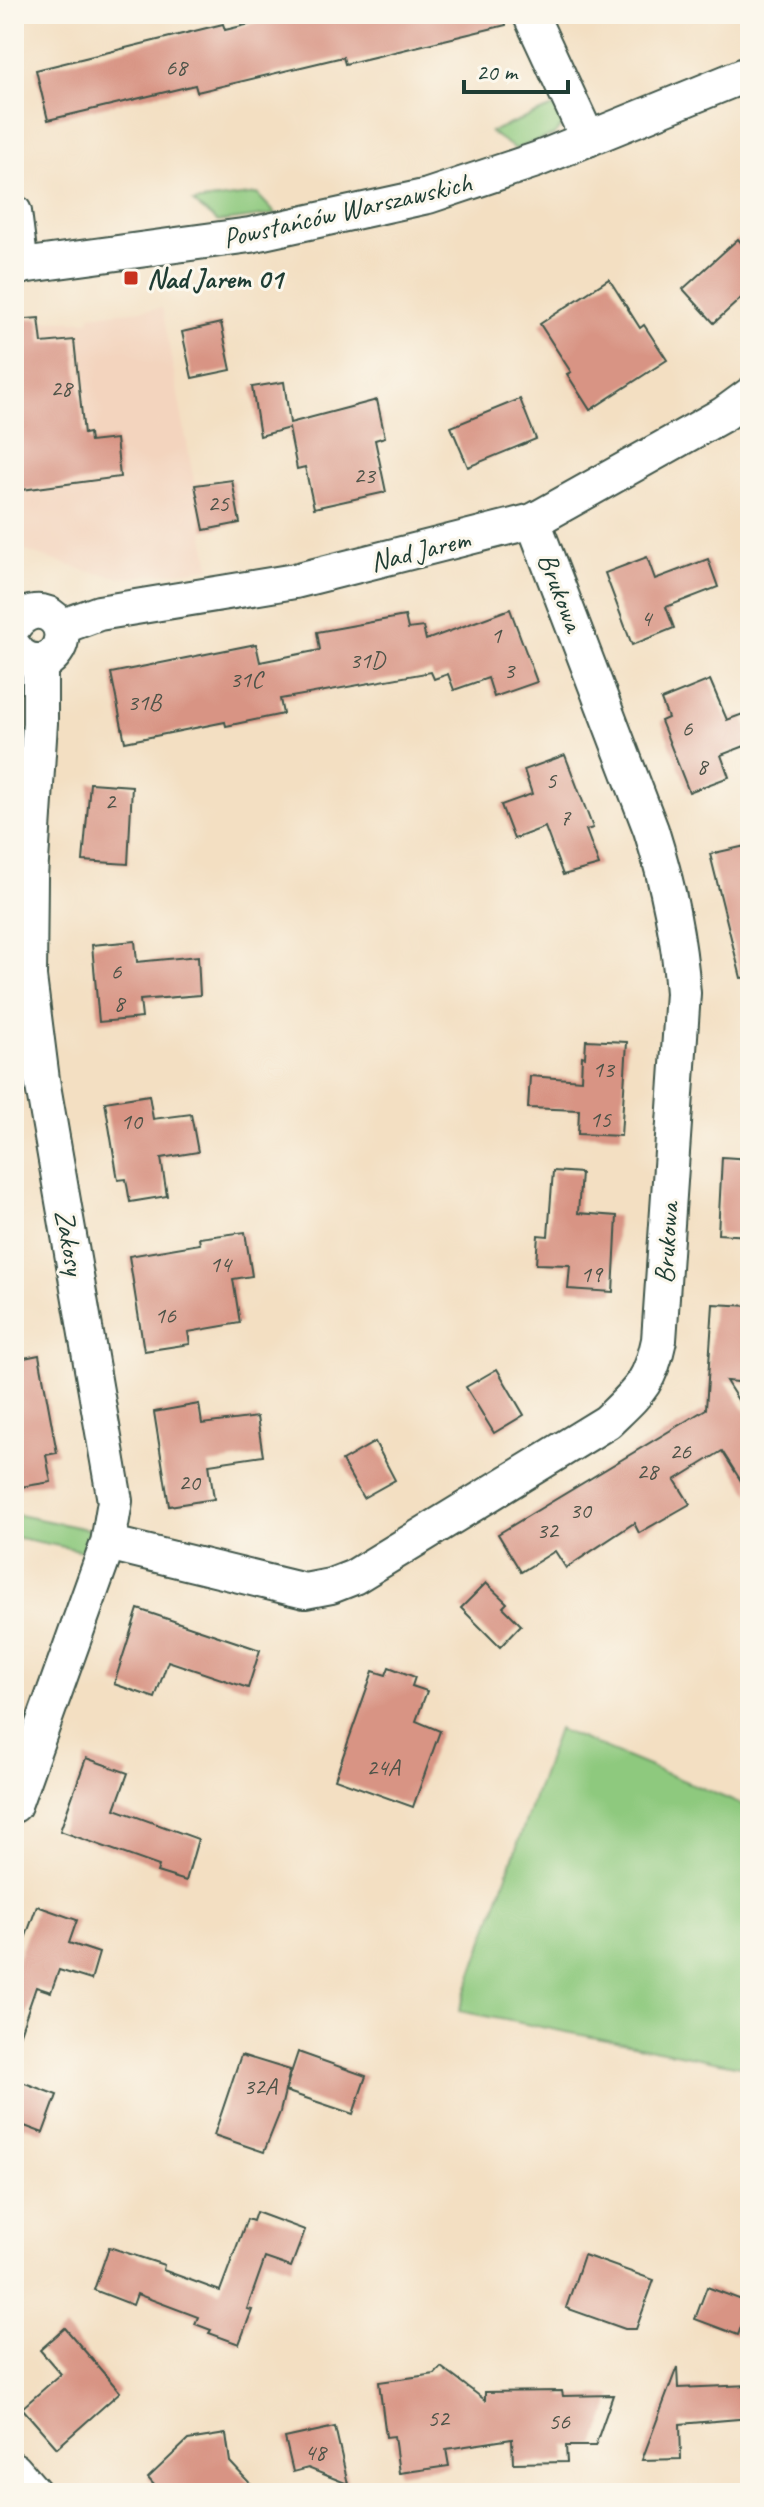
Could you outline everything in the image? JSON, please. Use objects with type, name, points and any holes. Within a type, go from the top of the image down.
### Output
[{"type":"street","points":[[530,14],[588,139]]},
{"type":"street","name":"Powstańców Warszawskich","points":[[14,212],[17,267],[236,237],[371,210],[486,178],[750,73]]},
{"type":"street","name":"Nad Jarem","points":[[20,632],[26,613],[41,611],[49,614],[61,627],[99,613],[295,581],[533,521],[724,414],[750,395]]},
{"type":"street","name":"Brukowa","points":[[108,1543],[305,1591],[331,1586],[354,1577],[607,1422],[635,1396],[653,1371],[659,1340],[683,993],[679,945],[667,881],[651,830],[533,521]]},
{"type":"street","name":"Zakosy","points":[[14,1805],[108,1543],[115,1501],[42,1080],[29,977],[30,877],[40,723],[20,632]]},
{"type":"street","points":[[14,2470],[34,2493]]},
{"type":"shaded area","points":[[162,308],[210,568],[124,578],[86,571],[14,547],[14,315],[28,314],[28,319],[39,318],[40,321],[90,321],[90,315]]},
{"type":"green space","points":[[561,104],[564,123],[554,135],[515,149],[490,132]]},
{"type":"green space","points":[[257,194],[276,214],[218,222],[193,202]]},
{"type":"green space","points":[[14,1514],[92,1530],[84,1551],[14,1537]]},
{"type":"green space","points":[[558,1729],[750,1808],[750,2068],[459,2011]]},
{"type":"building","points":[[292,14],[505,14],[506,25],[345,64],[343,57],[197,92],[195,85],[48,120],[36,70],[223,24],[225,30]]},
{"type":"building","points":[[738,239],[750,253],[750,290],[714,323],[683,289]]},
{"type":"building","points":[[609,279],[640,328],[644,325],[667,360],[590,410],[567,374],[571,372],[540,324]]},
{"type":"building","points":[[39,318],[42,343],[74,340],[84,434],[89,433],[90,442],[116,439],[120,477],[14,491],[14,320]]},
{"type":"building","points":[[221,323],[231,370],[192,378],[182,332]]},
{"type":"building","points":[[284,382],[290,423],[377,400],[385,437],[375,440],[386,492],[314,508],[305,467],[297,469],[289,428],[260,436],[252,387]]},
{"type":"building","points":[[520,399],[536,439],[468,467],[451,427]]},
{"type":"building","points":[[232,480],[240,523],[204,530],[195,485]]},
{"type":"building","points":[[647,557],[655,579],[708,559],[718,587],[666,607],[674,628],[632,645],[605,573]]},
{"type":"building","points":[[510,609],[537,682],[494,697],[488,678],[454,690],[448,674],[434,679],[431,672],[280,699],[283,714],[125,742],[111,673],[256,644],[260,662],[320,650],[317,632],[405,616],[408,629],[423,627],[426,640]]},
{"type":"building","points":[[710,680],[727,720],[743,714],[750,744],[721,755],[729,777],[689,792],[661,721],[668,718],[661,700]]},
{"type":"building","points":[[565,755],[593,828],[586,830],[599,865],[563,875],[545,827],[514,839],[501,805],[532,794],[524,770]]},
{"type":"building","points":[[90,783],[132,786],[128,864],[83,861]]},
{"type":"building","points":[[750,845],[750,977],[741,978],[710,854]]},
{"type":"building","points":[[135,941],[137,962],[198,956],[200,995],[140,1000],[142,1018],[99,1022],[92,945]]},
{"type":"building","points":[[586,1040],[627,1042],[621,1136],[578,1134],[579,1110],[528,1108],[530,1076],[581,1080]]},
{"type":"building","points":[[149,1095],[153,1119],[191,1114],[198,1152],[161,1158],[167,1196],[130,1202],[126,1179],[118,1180],[105,1102]]},
{"type":"building","points":[[722,1157],[750,1159],[750,1236],[718,1234]]},
{"type":"building","points":[[553,1171],[581,1173],[578,1213],[617,1216],[613,1292],[568,1289],[570,1265],[536,1264],[538,1235],[548,1236]]},
{"type":"building","points":[[245,1232],[252,1276],[233,1279],[240,1323],[188,1332],[190,1344],[144,1351],[129,1256],[200,1244],[199,1238]]},
{"type":"building","points":[[713,1304],[750,1306],[750,1383],[726,1381],[750,1419],[750,1495],[722,1451],[675,1480],[690,1504],[639,1533],[634,1523],[566,1568],[555,1551],[521,1572],[498,1534],[706,1409]]},
{"type":"building","points":[[39,1355],[57,1453],[46,1455],[51,1482],[14,1488],[14,1360]]},
{"type":"building","points":[[497,1369],[524,1415],[494,1433],[466,1387]]},
{"type":"building","points":[[199,1404],[202,1424],[257,1417],[263,1456],[209,1464],[214,1499],[169,1506],[154,1412]]},
{"type":"building","points":[[375,1442],[395,1480],[363,1498],[342,1461]]},
{"type":"building","points":[[486,1583],[507,1603],[503,1607],[521,1625],[500,1647],[461,1608]]},
{"type":"building","points":[[138,1609],[260,1650],[248,1688],[168,1661],[155,1698],[114,1684]]},
{"type":"building","points":[[389,1667],[415,1677],[412,1686],[427,1691],[416,1721],[440,1731],[413,1807],[335,1779],[373,1671],[386,1675]]},
{"type":"building","points":[[86,1758],[128,1773],[115,1809],[198,1839],[186,1881],[157,1872],[159,1866],[60,1831]]},
{"type":"building","points":[[37,1906],[77,1920],[69,1943],[99,1953],[91,1980],[59,1970],[51,1992],[36,1987],[18,2039],[14,2039],[14,1969]]},
{"type":"building","points":[[298,2052],[366,2076],[353,2114],[285,2091]]},
{"type":"building","points":[[241,2055],[290,2070],[280,2112],[264,2152],[214,2135]]},
{"type":"building","points":[[14,2079],[57,2095],[43,2133],[14,2122]]},
{"type":"building","points":[[256,2212],[305,2230],[291,2267],[265,2258],[247,2309],[252,2310],[239,2344],[209,2333],[211,2330],[195,2324],[198,2317],[137,2294],[133,2305],[94,2290],[109,2247],[164,2265],[163,2270],[220,2291],[247,2219],[253,2221]]},
{"type":"building","points":[[584,2255],[654,2280],[636,2329],[625,2329],[566,2308]]},
{"type":"building","points":[[707,2287],[750,2303],[738,2335],[695,2319]]},
{"type":"building","points":[[65,2328],[120,2392],[57,2448],[22,2408],[61,2374],[40,2350]]},
{"type":"building","points":[[441,2367],[485,2400],[485,2392],[562,2391],[563,2396],[613,2395],[595,2446],[566,2446],[567,2462],[513,2463],[512,2439],[446,2449],[449,2466],[399,2473],[394,2436],[386,2437],[379,2382],[435,2374]]},
{"type":"building","points":[[677,2367],[678,2388],[750,2385],[750,2418],[680,2424],[681,2459],[642,2460]]},
{"type":"building","points":[[335,2427],[348,2484],[308,2468],[293,2472],[285,2438]]},
{"type":"building","points":[[226,2434],[230,2462],[259,2493],[161,2493],[148,2478],[188,2440]]},
{"type":"place","name":"Nad Jarem 01","points":[[131,278]]}]
